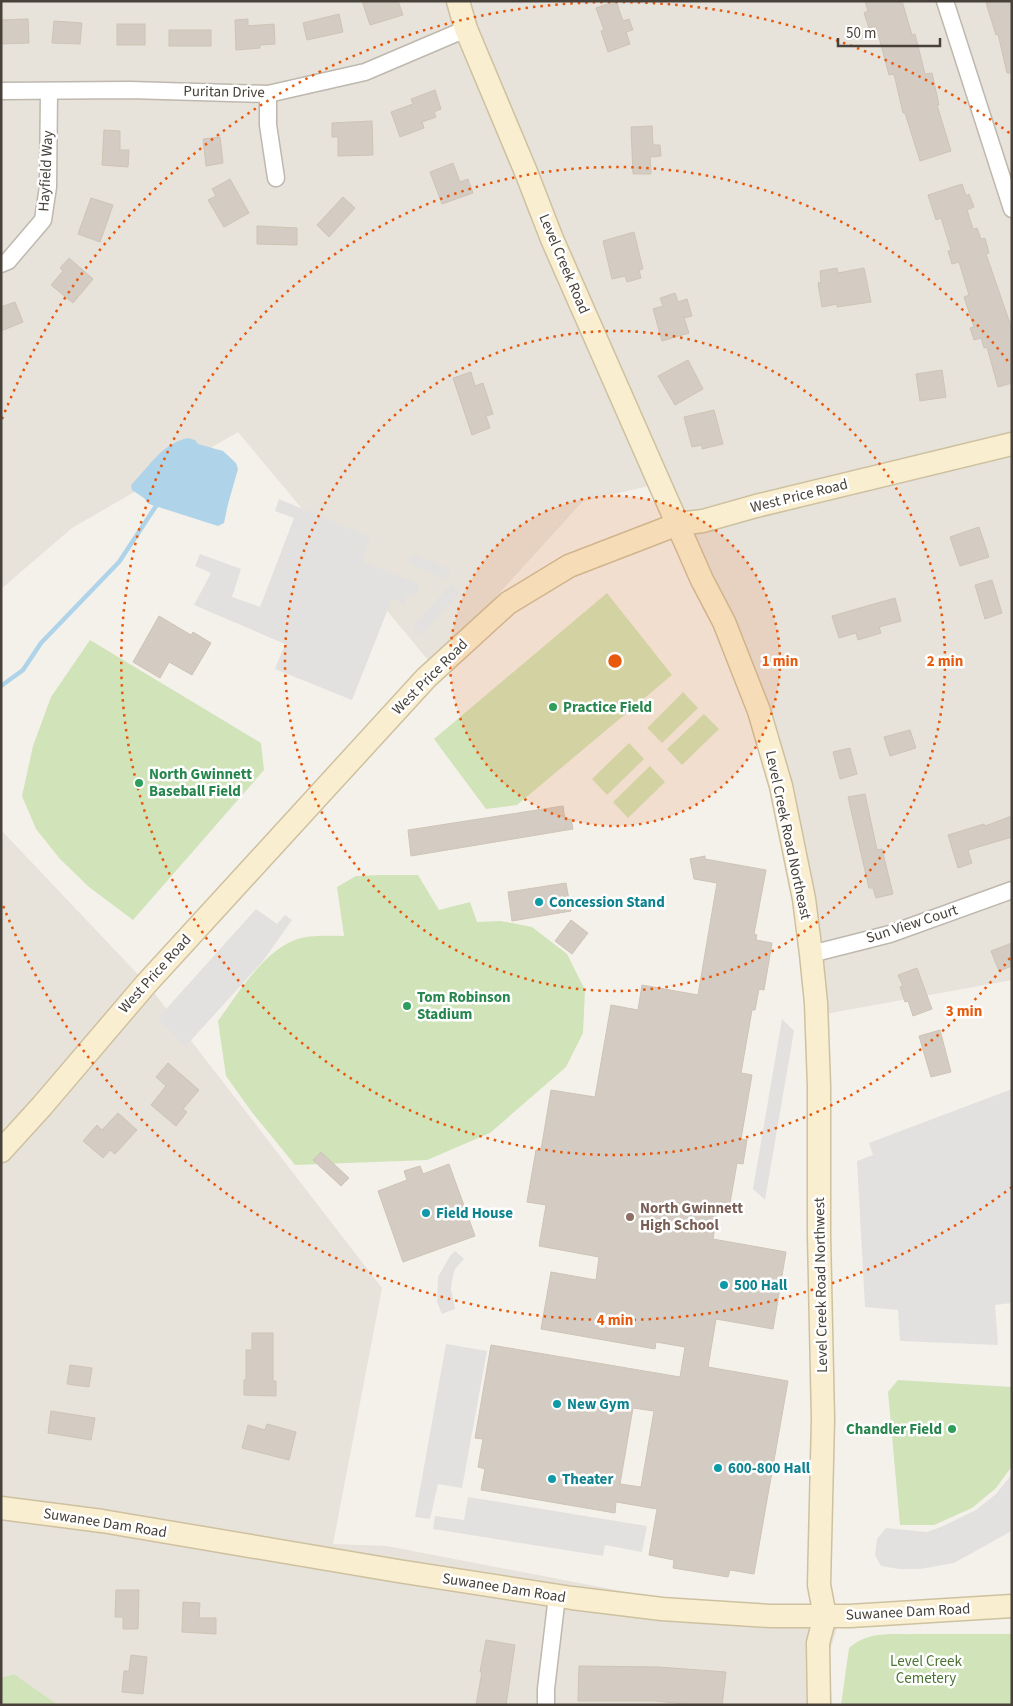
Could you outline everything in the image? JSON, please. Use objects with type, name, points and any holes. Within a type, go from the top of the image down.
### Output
[{"type":"street","name":"Level Creek Road","points":[[458,1],[466,29],[552,239],[678,524]]},
{"type":"street","points":[[945,1],[1012,209]]},
{"type":"street","name":"Puritan Drive","points":[[1,91],[130,90],[268,94],[365,72],[466,29]]},
{"type":"street","name":"Hayfield Way","points":[[1,264],[8,261],[43,220],[48,187],[49,91]]},
{"type":"street","points":[[268,94],[268,125],[276,178]]},
{"type":"street","name":"West Price Road","points":[[1,1151],[146,984],[426,678],[508,603],[561,570],[678,524],[703,520],[1012,444]]},
{"type":"street","name":"Level Creek Road Northeast","points":[[678,524],[702,580],[724,622],[759,711],[781,786],[804,898],[811,954]]},
{"type":"street","name":"Sun View Court","points":[[811,954],[890,934],[1012,890]]},
{"type":"street","name":"Level Creek Road Northwest","points":[[811,954],[816,1003],[819,1086],[819,1225],[823,1419],[819,1585],[825,1616]]},
{"type":"street","name":"Suwanee Dam Road","points":[[1,1508],[102,1521],[398,1571],[620,1605],[770,1616],[850,1616],[1012,1606]]},
{"type":"street","points":[[546,1705],[546,1688],[557,1596]]},
{"type":"street","points":[[819,1705],[818,1643],[825,1616]]},
{"type":"shaded area","points":[[1,1],[1012,1],[1012,980],[825,1014],[824,960],[799,846],[734,667],[649,486],[583,501],[433,666],[238,432],[72,528],[1,589]]},
{"type":"shaded area","points":[[279,499],[370,537],[362,561],[420,585],[415,596],[408,594],[405,604],[392,599],[352,700],[275,669],[285,644],[194,605],[211,573],[195,566],[200,554],[241,569],[232,597],[260,607],[294,518],[275,511]]},
{"type":"shaded area","points":[[413,554],[450,569],[446,579],[409,564]]},
{"type":"shaded area","points":[[451,584],[460,592],[422,635],[413,627]]},
{"type":"shaded area","points":[[1,830],[148,985],[382,1288],[333,1544],[387,1546],[741,1614],[844,1606],[829,1654],[832,1705],[58,1705],[14,1674],[1,1678]]},
{"type":"shaded area","points":[[256,909],[277,924],[285,915],[292,920],[263,961],[185,1047],[158,1018]]},
{"type":"shaded area","points":[[782,1019],[794,1031],[765,1200],[753,1189]]},
{"type":"shaded area","points":[[1012,1089],[1012,1303],[995,1305],[998,1345],[900,1341],[898,1310],[865,1307],[857,1161],[873,1155],[869,1143]]},
{"type":"shaded area","points":[[455,1251],[464,1259],[455,1269],[452,1280],[451,1289],[455,1309],[442,1314],[437,1302],[438,1277]]},
{"type":"shaded area","points":[[446,1344],[487,1351],[462,1488],[438,1484],[430,1519],[415,1517]]},
{"type":"shaded area","points":[[1012,1474],[1012,1531],[954,1563],[920,1569],[899,1569],[881,1566],[875,1555],[877,1539],[886,1528],[927,1532],[941,1527],[976,1510],[996,1494]]},
{"type":"shaded area","points":[[468,1497],[647,1526],[642,1552],[605,1545],[603,1556],[433,1529],[435,1516],[464,1520]]},
{"type":"green space","name":"Practice Field","points":[[607,593],[672,675],[517,805],[486,809],[434,739]]},
{"type":"green space","name":"North Gwinnett Baseball Field","points":[[90,640],[261,743],[264,770],[133,920],[89,887],[60,859],[36,829],[22,796],[33,746],[51,697]]},
{"type":"green space","points":[[683,692],[698,708],[662,743],[647,728]]},
{"type":"green space","points":[[704,714],[719,729],[682,765],[667,749]]},
{"type":"green space","points":[[629,743],[644,759],[607,795],[592,779]]},
{"type":"green space","points":[[650,766],[665,782],[628,818],[613,802]]},
{"type":"green space","name":"Tom Robinson Stadium","points":[[418,875],[439,910],[470,902],[477,922],[501,921],[532,927],[567,954],[585,990],[583,1033],[566,1067],[490,1133],[427,1160],[295,1165],[251,1111],[226,1076],[218,1021],[254,972],[276,951],[288,943],[301,938],[344,936],[337,887],[356,876]]},
{"type":"green space","name":"Chandler Field","points":[[898,1380],[1012,1387],[1012,1466],[996,1488],[972,1508],[934,1525],[900,1525],[888,1392]]},
{"type":"green space","name":"Level Creek Cemetery","points":[[891,1634],[1012,1634],[1012,1705],[841,1705],[849,1648],[865,1638]]},
{"type":"green space","points":[[14,1674],[58,1705],[1,1705],[1,1678]]},
{"type":"water","points":[[188,438],[195,440],[198,444],[223,451],[236,463],[238,469],[224,523],[218,526],[149,504],[132,490],[131,485],[163,450]]},
{"type":"building","points":[[362,1],[398,1],[403,15],[370,25]]},
{"type":"building","points":[[616,1],[623,21],[629,19],[633,30],[626,32],[630,44],[608,52],[601,31],[604,30],[596,8]]},
{"type":"building","points":[[865,1],[902,1],[912,35],[915,34],[925,74],[932,73],[939,105],[937,105],[951,151],[920,161],[905,113],[903,113],[894,74],[889,75],[876,26],[869,28],[864,13],[868,11]]},
{"type":"building","points":[[992,1],[1012,1],[1012,73],[1007,73],[998,34],[996,35],[986,3]]},
{"type":"building","points":[[339,14],[343,32],[307,40],[303,23]]},
{"type":"building","points":[[28,19],[29,43],[1,44],[1,20]]},
{"type":"building","points":[[248,19],[248,26],[274,24],[275,44],[260,45],[260,48],[236,50],[235,20]]},
{"type":"building","points":[[54,21],[82,23],[80,44],[52,43]]},
{"type":"building","points":[[117,24],[145,24],[145,45],[117,45]]},
{"type":"building","points":[[169,30],[211,30],[211,46],[169,46]]},
{"type":"building","points":[[435,90],[441,109],[434,112],[436,117],[422,122],[424,128],[400,137],[391,112],[413,104],[411,99]]},
{"type":"building","points":[[372,121],[373,155],[338,156],[338,137],[332,137],[332,123]]},
{"type":"building","points":[[652,126],[653,145],[660,145],[661,156],[650,157],[651,174],[633,174],[631,127]]},
{"type":"building","points":[[104,130],[120,131],[120,150],[129,150],[128,167],[102,165]]},
{"type":"building","points":[[220,137],[223,163],[206,166],[203,139]]},
{"type":"building","points":[[453,163],[460,182],[468,179],[473,193],[442,204],[430,172]]},
{"type":"building","points":[[230,179],[249,213],[224,227],[208,200],[216,196],[212,189]]},
{"type":"building","points":[[962,184],[966,196],[969,194],[974,207],[967,210],[973,229],[977,228],[981,239],[985,238],[989,253],[986,254],[1012,329],[1012,383],[998,387],[987,347],[984,348],[981,338],[974,340],[970,328],[974,327],[964,297],[969,295],[959,262],[952,264],[948,251],[951,250],[941,218],[936,220],[928,195]]},
{"type":"building","points":[[343,197],[355,208],[329,237],[317,225]]},
{"type":"building","points":[[91,198],[113,205],[100,242],[78,234]]},
{"type":"building","points":[[257,226],[297,228],[297,245],[257,244]]},
{"type":"building","points":[[634,232],[643,269],[639,270],[641,278],[627,282],[625,276],[612,279],[603,241]]},
{"type":"building","points":[[69,258],[93,279],[73,303],[51,285],[63,271],[60,268]]},
{"type":"building","points":[[837,268],[838,273],[864,268],[871,302],[837,307],[837,304],[822,307],[818,283],[821,282],[820,271]]},
{"type":"building","points":[[675,293],[678,302],[687,299],[692,316],[684,318],[689,333],[662,341],[653,309],[663,306],[660,298]]},
{"type":"building","points":[[15,302],[23,322],[1,331],[1,307]]},
{"type":"building","points":[[688,360],[703,389],[675,405],[658,376]]},
{"type":"building","points":[[942,370],[946,397],[920,401],[916,374]]},
{"type":"building","points":[[471,372],[475,386],[483,383],[493,414],[486,416],[490,428],[472,435],[453,378]]},
{"type":"building","points":[[714,410],[723,444],[702,449],[702,445],[692,447],[684,417]]},
{"type":"building","points":[[979,527],[989,557],[960,566],[950,537]]},
{"type":"building","points":[[992,580],[1002,613],[985,619],[975,585]]},
{"type":"building","points":[[895,598],[901,621],[879,627],[881,633],[858,640],[856,633],[839,638],[832,616]]},
{"type":"building","points":[[159,616],[191,635],[193,632],[211,643],[192,675],[169,662],[160,678],[133,662]]},
{"type":"building","points":[[910,730],[916,748],[890,756],[884,737]]},
{"type":"building","points":[[850,748],[857,774],[840,779],[833,752]]},
{"type":"building","points":[[865,794],[877,850],[882,849],[893,894],[876,898],[873,888],[869,888],[848,797]]},
{"type":"building","points":[[563,806],[565,820],[571,819],[573,829],[411,856],[408,830]]},
{"type":"building","points":[[1012,816],[1012,837],[968,850],[972,863],[958,868],[948,835],[984,824],[985,826]]},
{"type":"building","name":"North Gwinnett High School","points":[[705,856],[705,859],[766,870],[754,934],[757,935],[756,940],[772,943],[764,990],[759,989],[755,1010],[752,1010],[741,1073],[752,1075],[741,1139],[747,1140],[743,1164],[737,1163],[730,1203],[719,1202],[713,1239],[786,1252],[773,1329],[716,1319],[708,1367],[788,1381],[754,1574],[730,1570],[728,1577],[673,1568],[674,1560],[649,1555],[657,1509],[616,1502],[615,1513],[481,1490],[485,1469],[478,1467],[483,1439],[475,1438],[491,1345],[680,1377],[685,1347],[656,1342],[655,1349],[541,1329],[551,1272],[596,1280],[599,1257],[539,1246],[546,1205],[527,1202],[536,1150],[541,1150],[551,1090],[595,1097],[611,1005],[638,1010],[642,985],[698,995],[717,883],[694,879],[690,859]],"holes":[[[633,1408],[654,1411],[641,1487],[620,1484]]]},
{"type":"building","name":"Concession Stand","points":[[566,883],[571,911],[512,921],[508,892]]},
{"type":"building","points":[[571,920],[588,933],[572,954],[555,941]]},
{"type":"building","points":[[1012,943],[1012,966],[999,971],[991,951]]},
{"type":"building","points":[[917,968],[932,1009],[913,1016],[908,1001],[905,1002],[900,987],[903,986],[898,975]]},
{"type":"building","points":[[940,1030],[951,1072],[931,1077],[919,1036]]},
{"type":"building","points":[[168,1063],[199,1090],[183,1109],[187,1112],[176,1126],[151,1105],[166,1086],[156,1077]]},
{"type":"building","points":[[118,1113],[137,1130],[115,1154],[110,1150],[103,1158],[83,1141],[97,1125],[102,1130]]},
{"type":"building","points":[[321,1152],[349,1178],[341,1186],[313,1160]]},
{"type":"building","name":"Field House","points":[[449,1164],[475,1236],[403,1262],[378,1191],[407,1180],[404,1171],[420,1166],[423,1174]]},
{"type":"building","points":[[252,1333],[273,1333],[273,1381],[276,1381],[276,1396],[244,1395],[246,1350],[252,1350]]},
{"type":"building","points":[[70,1365],[92,1368],[89,1387],[67,1384]]},
{"type":"building","points":[[51,1411],[95,1418],[91,1440],[48,1433]]},
{"type":"building","points":[[267,1424],[296,1432],[289,1460],[242,1448],[248,1425],[265,1430]]},
{"type":"building","points":[[116,1590],[139,1590],[138,1629],[123,1629],[123,1617],[115,1617]]},
{"type":"building","points":[[183,1602],[200,1603],[199,1618],[216,1618],[216,1634],[182,1632]]},
{"type":"building","points":[[486,1640],[515,1645],[506,1705],[476,1705]]},
{"type":"building","points":[[131,1655],[147,1657],[143,1694],[122,1692],[124,1671],[129,1671]]},
{"type":"building","points":[[579,1666],[658,1667],[726,1672],[722,1705],[693,1705],[656,1701],[578,1701]]},
{"type":"waterway","points":[[1,686],[23,670],[41,643],[119,562],[156,506]]},
{"type":"place","name":"Practice Field","points":[[553,707]]},
{"type":"place","name":"North Gwinnett Baseball Field","points":[[139,783]]},
{"type":"place","name":"Concession Stand","points":[[539,902]]},
{"type":"place","name":"Tom Robinson Stadium","points":[[407,1006]]},
{"type":"place","name":"Field House","points":[[426,1213]]},
{"type":"place","name":"North Gwinnett High School","points":[[630,1217]]},
{"type":"place","name":"500 Hall","points":[[724,1285]]},
{"type":"place","name":"New Gym","points":[[557,1404]]},
{"type":"place","name":"Chandler Field","points":[[952,1429]]},
{"type":"place","name":"600-800 Hall","points":[[718,1468]]},
{"type":"place","name":"Theater","points":[[552,1479]]}]
